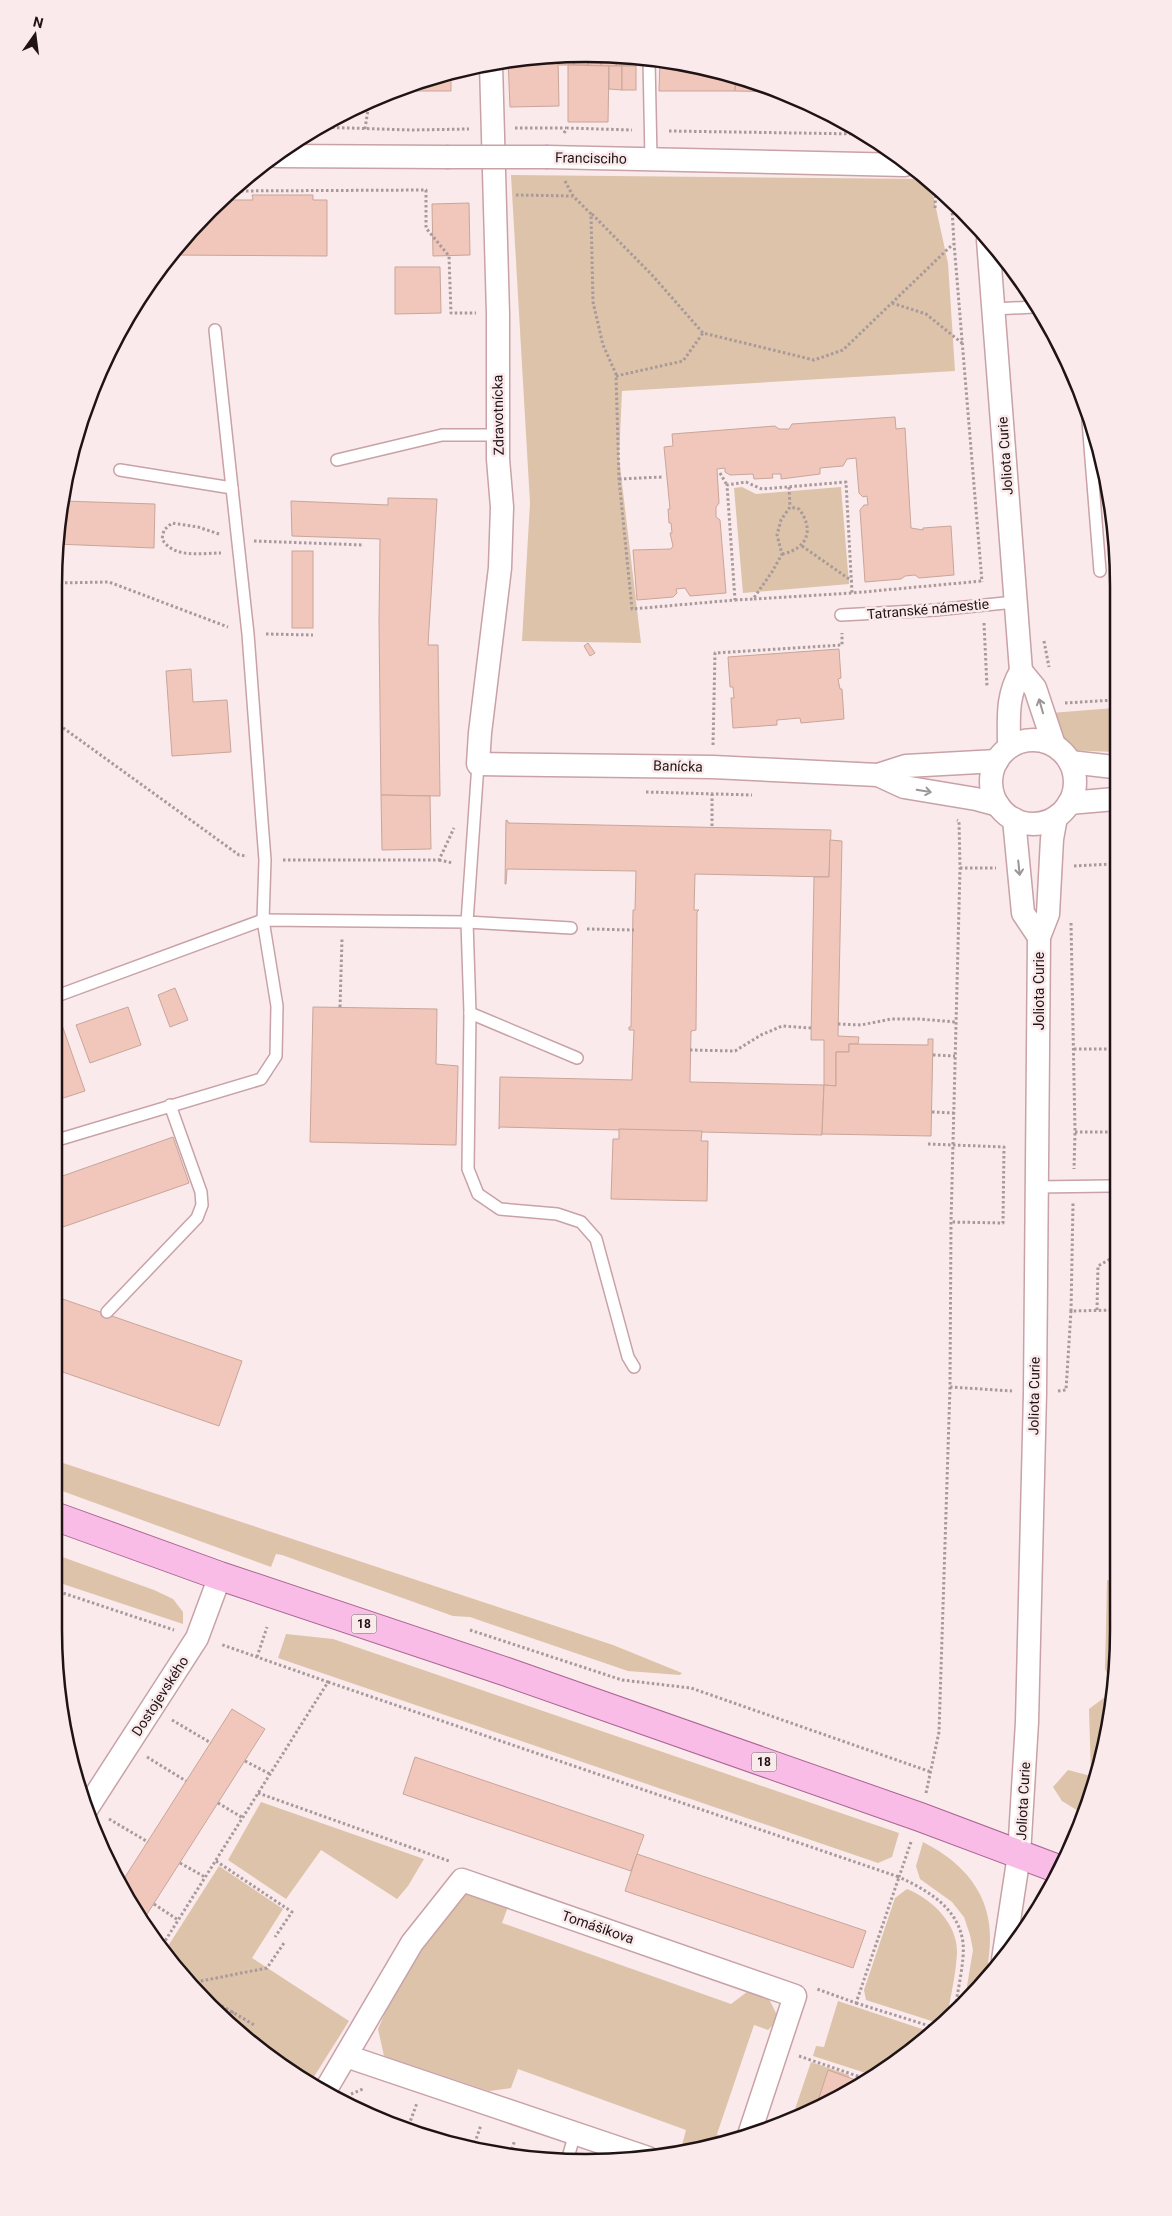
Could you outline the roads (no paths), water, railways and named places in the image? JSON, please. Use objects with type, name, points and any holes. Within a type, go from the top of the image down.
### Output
[{"type":"main road","name":"18","points":[[62,1519],[220,1576],[507,1672],[920,1817],[1053,1867]]},
{"type":"street","name":"Zdravotnícka","points":[[478,764],[480,732],[500,568],[502,507],[498,435],[491,72]]},
{"type":"street","name":"Francisciho","points":[[288,156],[446,157],[554,148],[651,159],[896,165]]},
{"type":"street","name":"Joliota Curie","points":[[989,252],[1021,671],[1012,687],[1003,754]]},
{"type":"street","points":[[1021,671],[1035,688],[1054,746]]},
{"type":"street","points":[[1043,741],[1054,746],[1064,752],[1070,762],[1075,773],[1075,785],[1063,810],[1046,822],[1024,823],[1006,812],[993,794],[991,783],[1003,754],[1020,742],[1043,741]]},
{"type":"street","name":"Banícka","points":[[478,764],[713,767],[878,775],[906,766],[1003,754]]},
{"type":"street","points":[[1070,762],[1110,767]]},
{"type":"street","name":"Banícka","points":[[878,775],[904,787],[976,799],[1006,812]]},
{"type":"street","points":[[1063,810],[1110,807]]},
{"type":"street","name":"Joliota Curie","points":[[1006,1942],[1020,1855],[1028,1693],[1035,1393],[1039,937],[1048,914],[1052,839],[1063,810]]},
{"type":"street","name":"Joliota Curie","points":[[1006,812],[1023,912],[1039,937]]},
{"type":"street","name":"Dostojevského","points":[[96,1814],[197,1638],[220,1576]]},
{"type":"street","name":"Tomášikova","points":[[328,2085],[412,1943],[462,1880],[794,1996],[752,2127]]},
{"type":"street","points":[[346,2056],[628,2151]]},
{"type":"lane","points":[[649,67],[651,159]]},
{"type":"lane","points":[[994,309],[1029,307]]},
{"type":"lane","points":[[62,1138],[261,1079],[276,1056],[277,1006],[263,920],[265,860],[248,634],[215,330]]},
{"type":"lane","points":[[336,460],[442,435],[498,435]]},
{"type":"lane","points":[[1090,444],[1100,571]]},
{"type":"lane","points":[[120,470],[232,488]]},
{"type":"lane","name":"Tatranské námestie","points":[[841,615],[935,610],[1015,602]]},
{"type":"lane","points":[[478,764],[467,922],[470,1013],[468,1169],[478,1194],[500,1209],[557,1214],[580,1222],[596,1239],[628,1357],[634,1367]]},
{"type":"lane","points":[[62,995],[263,920],[467,922],[571,928]]},
{"type":"lane","points":[[470,1013],[576,1058]]},
{"type":"lane","points":[[107,1312],[197,1218],[202,1205],[201,1192],[170,1105]]},
{"type":"lane","points":[[1036,1187],[1110,1186]]},
{"type":"lane","points":[[569,2153],[575,2134]]}]
